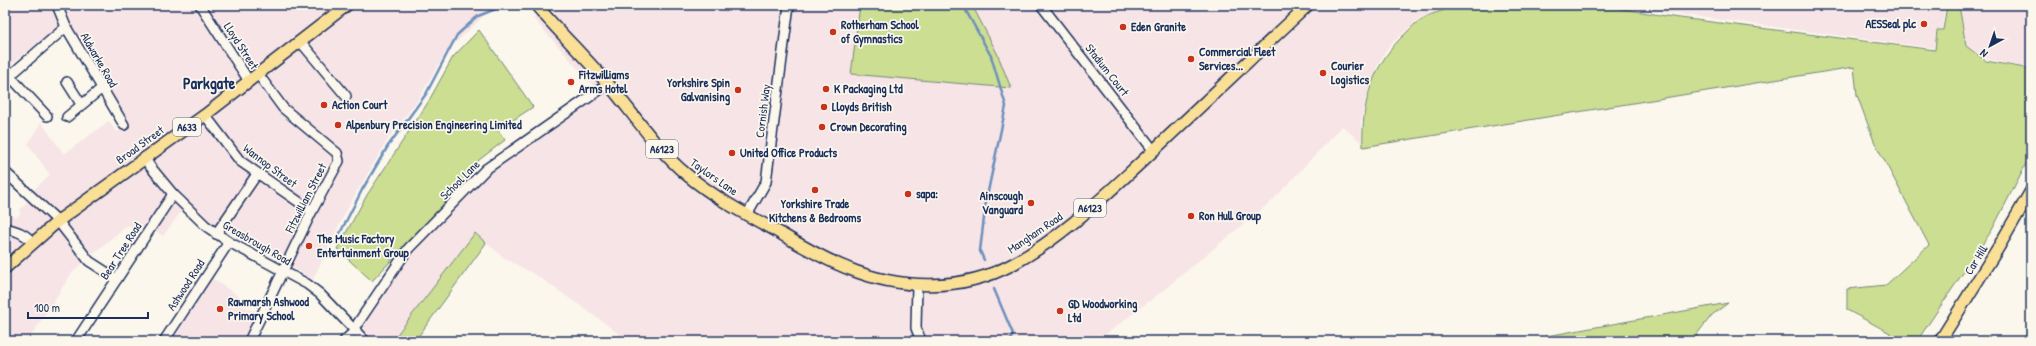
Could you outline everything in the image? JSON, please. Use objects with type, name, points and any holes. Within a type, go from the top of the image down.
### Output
[{"type":"main road","name":"Broad Street","points":[[29,245],[58,221],[205,115],[347,5]]},
{"type":"main road","name":"Mangham Road","points":[[819,256],[848,269],[878,279],[917,286],[958,282],[986,276],[1013,264],[1069,226],[1154,151],[1308,5]]},
{"type":"main road","name":"Taylors Lane","points":[[538,6],[608,84],[645,130],[686,174],[716,197],[819,256]]},
{"type":"main road","name":"Car Hill","points":[[1940,341],[1998,248],[2031,191]]},
{"type":"main road","name":"A633","points":[[5,268],[29,245]]},
{"type":"street","name":"Aldwarke Road","points":[[58,5],[66,27],[124,125]]},
{"type":"street","name":"Lloyd Street","points":[[200,5],[254,78],[283,108],[306,128],[328,144],[339,156]]},
{"type":"street","name":"Cornish Way","points":[[747,215],[766,182],[789,5]]},
{"type":"street","name":"Stadium Court","points":[[1041,5],[1154,151]]},
{"type":"street","points":[[47,116],[6,76],[66,27]]},
{"type":"street","points":[[300,41],[346,96]]},
{"type":"street","points":[[67,82],[82,104]]},
{"type":"street","name":"School Lane","points":[[344,341],[357,327],[408,249],[486,169],[608,84]]},
{"type":"street","points":[[67,117],[102,88]]},
{"type":"street","name":"Wannop Street","points":[[205,115],[236,156],[257,174],[312,211]]},
{"type":"street","name":"Fitzwilliam Street","points":[[249,341],[312,211],[336,167],[339,156]]},
{"type":"street","name":"Greasbrough Road","points":[[145,157],[149,165],[173,194],[216,234],[307,284],[357,327],[365,341]]},
{"type":"street","points":[[5,172],[58,221],[85,257],[96,267],[117,279]]},
{"type":"street","points":[[216,234],[257,174]]},
{"type":"street","name":"Bear Tree Road","points":[[78,340],[173,194]]},
{"type":"street","points":[[5,228],[28,236],[29,245]]},
{"type":"street","name":"Ashwood Road","points":[[164,341],[229,242]]},
{"type":"street","points":[[917,286],[916,328],[921,341]]},
{"type":"shaded area","points":[[5,5],[495,5],[446,52],[418,100],[390,136],[348,207],[313,279],[225,230],[235,215],[232,212],[216,234],[185,206],[163,236],[151,228],[144,238],[128,225],[86,259],[71,274],[28,341],[5,341],[5,208],[16,218],[21,213],[19,211],[32,197],[29,194],[50,175],[28,144],[41,122],[64,154],[109,121],[117,132],[120,130],[61,25],[8,67],[5,64]]},
{"type":"shaded area","points":[[552,5],[860,5],[851,74],[1010,88],[997,53],[972,5],[1456,5],[1420,18],[1391,44],[1379,62],[1368,91],[1361,122],[1362,143],[1342,126],[1274,199],[1156,296],[1097,341],[628,341],[539,277],[503,257],[475,233],[392,341],[373,341],[353,318],[405,248],[489,160],[595,88],[533,18]]},
{"type":"shaded area","points":[[1608,5],[1945,5],[1942,29],[1936,29],[1934,48]]},
{"type":"shaded area","points":[[1960,5],[2031,5],[2031,68],[1987,59],[1967,46]]},
{"type":"shaded area","name":"Rawmarsh Ashwood Primary School","points":[[212,278],[240,297],[238,304],[257,313],[244,341],[172,341]]},
{"type":"green space","points":[[860,5],[972,5],[997,53],[1011,88],[851,74]]},
{"type":"green space","points":[[1463,5],[1599,5],[1672,17],[1935,50],[1937,30],[1943,30],[1947,5],[1959,5],[1966,46],[1986,61],[2031,69],[2031,154],[1992,230],[1917,341],[1890,341],[1890,333],[1847,310],[1847,289],[1886,285],[1929,245],[1874,141],[1857,95],[1854,67],[1363,147],[1364,115],[1367,100],[1371,85],[1385,57],[1420,20]]},
{"type":"green space","points":[[479,30],[533,107],[498,130],[505,140],[479,160],[437,212],[372,281],[337,249],[367,195],[427,104],[453,57]]},
{"type":"green space","points":[[475,233],[486,243],[415,341],[392,341]]},
{"type":"green space","points":[[1728,303],[1712,315],[1697,334],[1697,341],[1546,341],[1547,336]]},
{"type":"waterway","points":[[336,241],[362,190],[388,146],[426,94],[457,35],[478,16],[506,5]]},
{"type":"waterway","points":[[965,5],[965,9],[991,56],[1006,106],[986,201],[980,251],[984,260]]},
{"type":"waterway","points":[[994,289],[1013,334],[1010,341]]},
{"type":"place","name":"AESSeal plc","points":[[1924,24]]},
{"type":"place","name":"Eden Granite","points":[[1123,27]]},
{"type":"place","name":"Rotherham School of Gymnastics","points":[[833,32]]},
{"type":"place","name":"Commercial Fleet Services...","points":[[1191,59]]},
{"type":"place","name":"Courier Logistics","points":[[1323,73]]},
{"type":"place","name":"Fitzwilliams Arms Hotel","points":[[571,82]]},
{"type":"place","name":"K Packaging Ltd","points":[[826,89]]},
{"type":"place","name":"Yorkshire Spin Galvanising","points":[[738,90]]},
{"type":"place","name":"Action Court","points":[[324,105]]},
{"type":"place","name":"Lloyds British","points":[[824,107]]},
{"type":"place","name":"Alpenbury Precision Engineering Limited","points":[[338,125]]},
{"type":"place","name":"Crown Decorating","points":[[822,127]]},
{"type":"place","name":"United Office Products","points":[[732,153]]},
{"type":"place","name":"Yorkshire Trade Kitchens & Bedrooms","points":[[815,190]]},
{"type":"place","name":"sapa:","points":[[908,194]]},
{"type":"place","name":"Ainscough Vanguard","points":[[1031,203]]},
{"type":"place","name":"Ron Hull Group","points":[[1191,216]]},
{"type":"place","name":"The Music Factory Entertainment Group","points":[[309,246]]},
{"type":"place","name":"Rawmarsh Ashwood Primary School","points":[[220,309]]},
{"type":"place","name":"GD Woodworking Ltd","points":[[1060,311]]},
{"type":"district","name":"Parkgate","points":[[209,83]]}]
